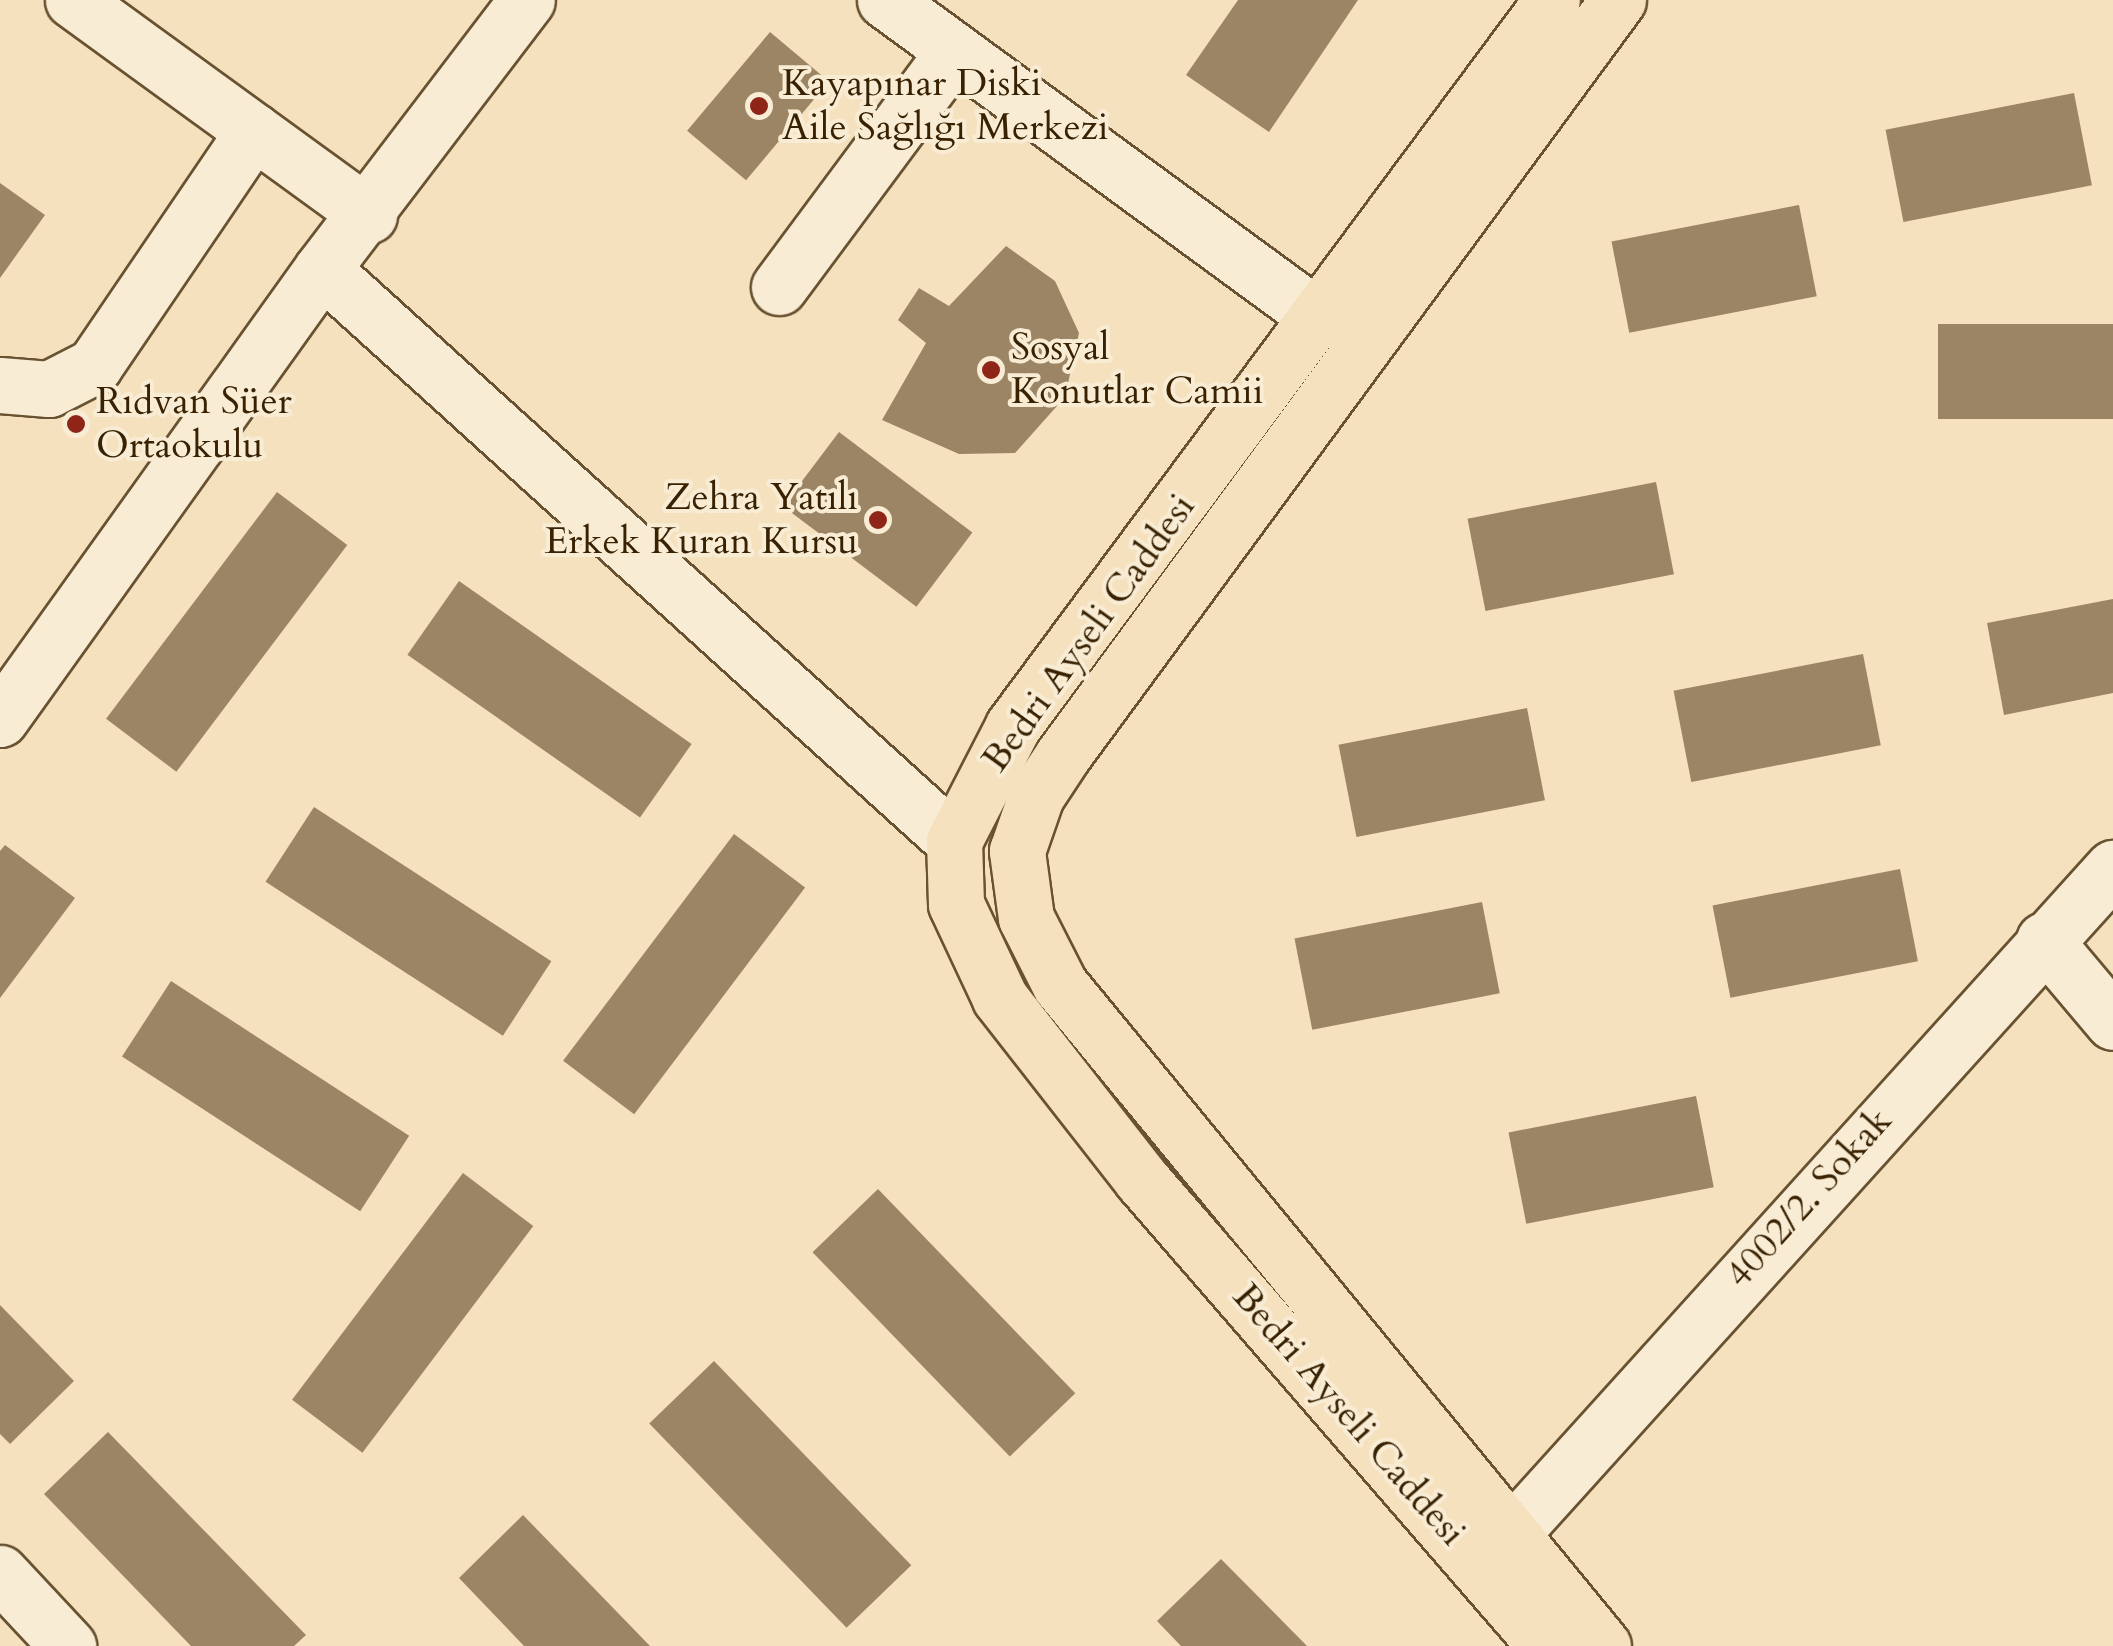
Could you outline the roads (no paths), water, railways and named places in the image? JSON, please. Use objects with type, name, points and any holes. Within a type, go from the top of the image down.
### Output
[{"type":"main road","name":"Bedri Ayseli Caddesi","points":[[1546,1646],[1142,1180],[1000,998],[956,904],[954,841],[1013,726],[1552,0]]},
{"type":"main road","name":"Bedri Ayseli Caddesi","points":[[1603,1646],[1060,985],[1026,918],[1018,851],[1036,796],[1063,754],[1618,0]]},
{"type":"street","points":[[73,0],[369,215]]},
{"type":"street","points":[[0,719],[322,269],[369,215],[527,0]]},
{"type":"street","points":[[885,0],[1318,317]]},
{"type":"street","points":[[779,287],[954,51]]},
{"type":"street","points":[[0,385],[49,389],[94,366],[254,131]]},
{"type":"street","points":[[322,269],[954,841]]},
{"type":"street","name":"4002/2. Sokak","points":[[1511,1534],[2113,868]]},
{"type":"street","points":[[2044,940],[2113,1022]]},
{"type":"street","points":[[0,1573],[68,1646]]},
{"type":"place","name":"Kayapınar Diski Aile Sağlığı Merkezi","points":[[759,106]]},
{"type":"place","name":"Sosyal Konutlar Camii","points":[[991,370]]},
{"type":"place","name":"Rıdvan Süer Ortaokulu","points":[[76,424]]},
{"type":"place","name":"Zehra Yatılı Erkek Kuran Kursu","points":[[878,520]]}]
